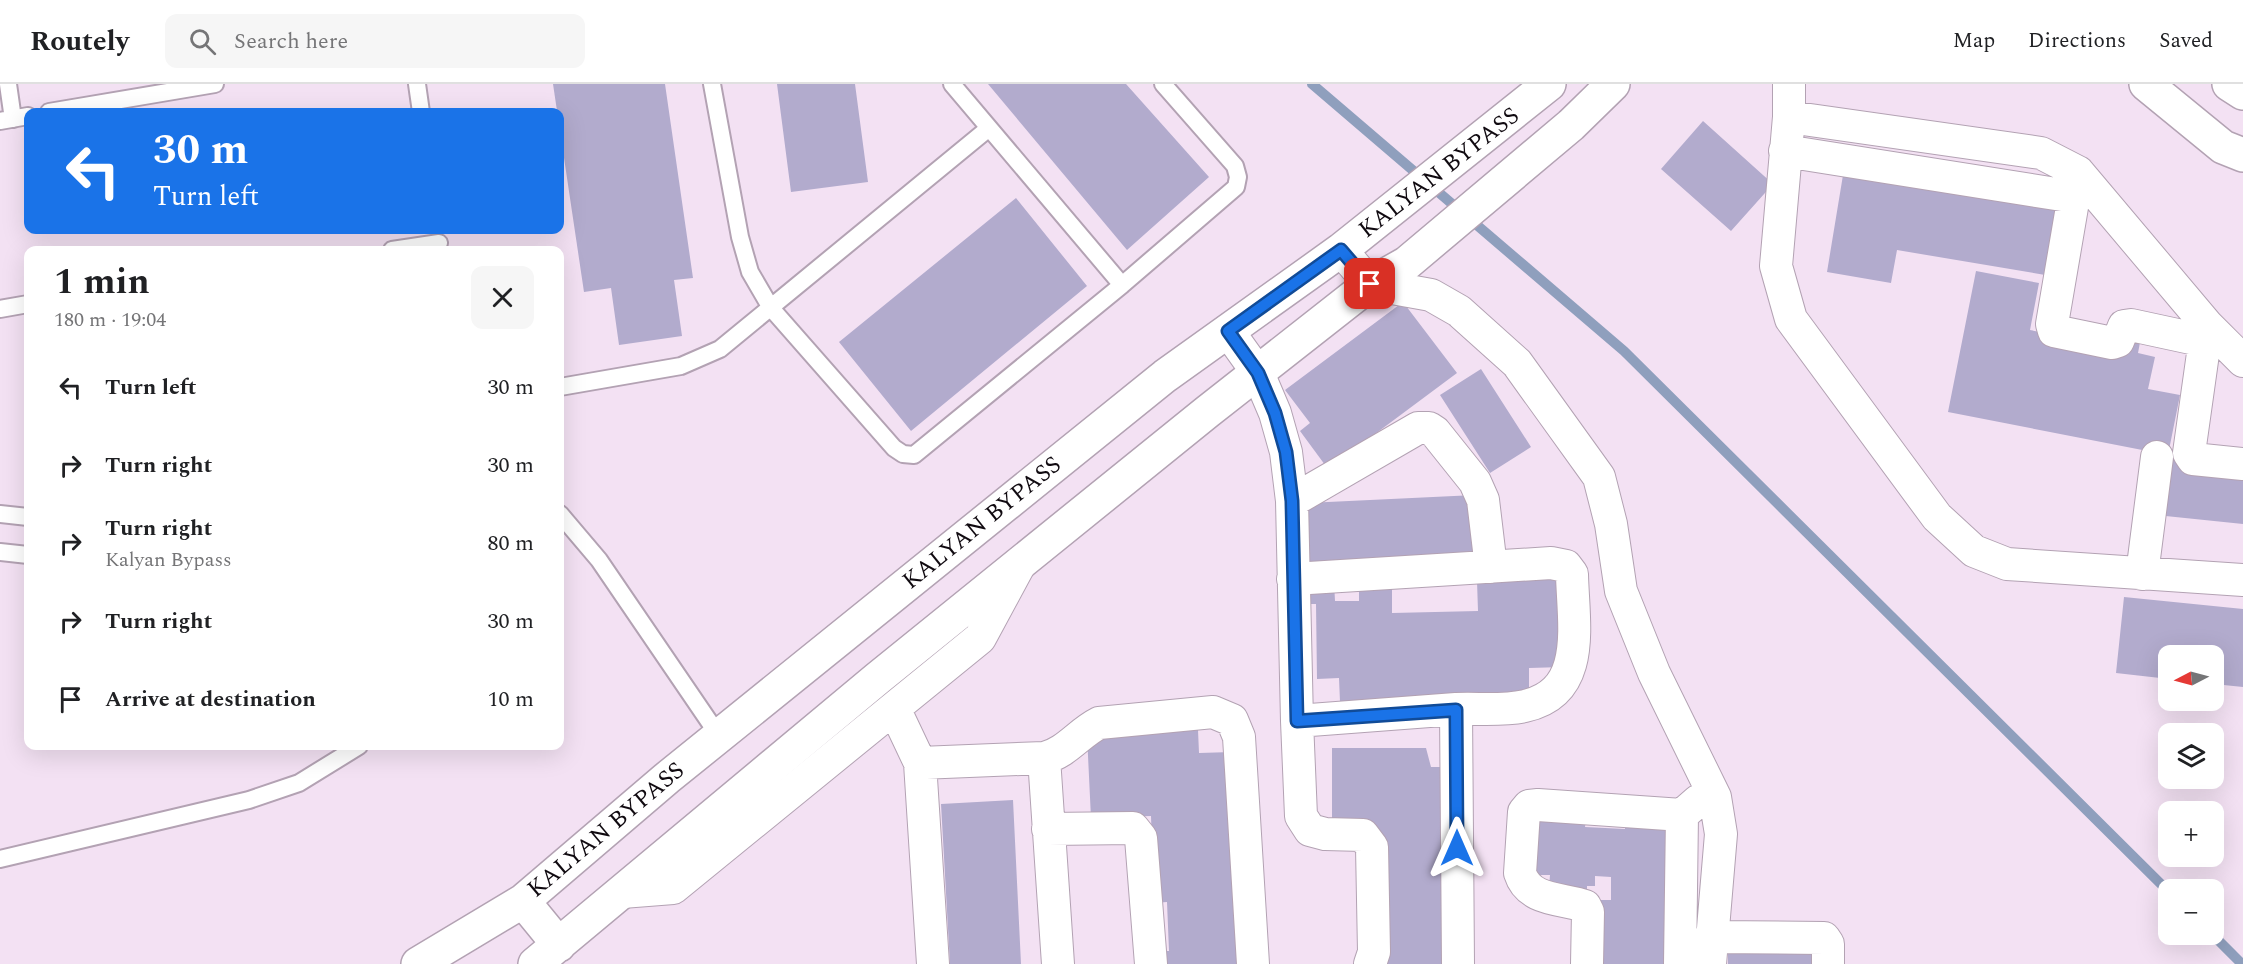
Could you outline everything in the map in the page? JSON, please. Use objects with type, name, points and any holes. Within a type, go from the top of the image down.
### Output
[{"type":"main road","name":"KALYAN BYPASS","points":[[547,955],[878,678],[1021,562],[1370,284],[1407,263],[1571,125],[1613,84]]},
{"type":"main road","points":[[2146,84],[2223,147],[2243,155]]},
{"type":"main road","points":[[2229,84],[2243,93]]},
{"type":"main road","name":"KALYAN BYPASS","points":[[418,964],[523,901],[719,736],[1165,376],[1341,250],[1541,91]]},
{"type":"main road","points":[[523,901],[547,955]]},
{"type":"street","points":[[1789,84],[1789,117],[1776,266],[1791,319],[1937,517],[1974,551],[2007,564],[2243,580]]},
{"type":"street","points":[[1789,117],[2041,153],[2076,185],[2206,333],[2243,361]]},
{"type":"street","points":[[1785,151],[2076,185]]},
{"type":"street","points":[[2076,185],[2052,324],[2054,331],[2112,343],[2118,341],[2124,326],[2131,325],[2206,333]]},
{"type":"street","points":[[1341,250],[1370,284],[1431,295],[1459,311],[1517,363],[1599,477],[1611,524],[1621,591],[1654,673],[1715,797],[1721,834],[1718,950],[1824,938],[1828,944],[1828,964]]},
{"type":"street","points":[[1228,331],[1258,373],[1275,413],[1286,452],[1292,501],[1301,816],[1310,830],[1325,834],[1363,835],[1372,847],[1374,952],[1370,964]]},
{"type":"street","points":[[2206,333],[2189,453],[2193,459],[2243,464]]},
{"type":"street","points":[[1292,501],[1418,428],[1429,428],[1436,432],[1475,482],[1483,500],[1491,567]]},
{"type":"street","points":[[2142,573],[2157,457]]},
{"type":"street","points":[[622,892],[673,888],[980,638],[1021,562]]},
{"type":"street","points":[[1293,579],[1551,563],[1566,566],[1572,574],[1574,658],[1560,689],[1526,706],[1297,721]]},
{"type":"street","points":[[894,708],[920,763],[933,964]]},
{"type":"street","points":[[1456,710],[1458,964]]},
{"type":"street","points":[[920,763],[1035,758],[1055,755],[1084,730],[1099,723],[1213,712],[1232,720],[1239,737],[1253,964]]},
{"type":"street","points":[[1035,758],[1048,829],[1058,964]]},
{"type":"street","points":[[1035,758],[1039,964]]},
{"type":"street","points":[[1680,964],[1682,815],[1711,788]]},
{"type":"street","points":[[1587,964],[1588,912],[1586,906],[1549,899],[1522,881],[1520,873],[1524,812],[1529,806],[1538,805],[1682,815]]},
{"type":"street","points":[[1048,829],[1120,826],[1133,828],[1141,838],[1151,964]]},
{"type":"lane","points":[[8,84],[14,118]]},
{"type":"lane","points":[[69,108],[175,87],[215,84]]},
{"type":"lane","points":[[417,84],[420,108]]},
{"type":"lane","points":[[712,84],[740,237],[750,272],[771,308],[894,448],[903,454],[914,455],[1122,285],[1236,187],[1238,177],[1235,166],[1163,84]]},
{"type":"lane","points":[[952,84],[1122,285]]},
{"type":"lane","points":[[564,386],[681,366],[720,349],[989,128]]},
{"type":"lane","points":[[413,246],[439,241]]},
{"type":"lane","points":[[0,309],[24,305]]},
{"type":"lane","points":[[0,514],[24,517]]},
{"type":"lane","points":[[564,518],[599,560],[719,736]]},
{"type":"lane","points":[[0,552],[24,555]]},
{"type":"lane","points":[[0,859],[259,796],[299,783],[353,750]]},
{"type":"building","points":[[553,84],[665,84],[693,278],[674,280],[682,336],[619,345],[611,288],[584,292],[564,158],[564,108],[557,108]]},
{"type":"building","points":[[777,84],[855,84],[868,182],[791,192]]},
{"type":"building","points":[[988,84],[1126,84],[1209,177],[1127,250]]},
{"type":"building","points":[[1703,121],[1773,184],[1731,231],[1661,169]]},
{"type":"building","points":[[1844,169],[2061,205],[2057,277],[1897,250],[1891,283],[1827,272]]},
{"type":"building","points":[[1016,198],[1087,286],[911,431],[839,342]]},
{"type":"building","points":[[1976,271],[2039,283],[2030,330],[2121,348],[2141,337],[2138,353],[2155,357],[2148,389],[2180,395],[2168,455],[1948,412]]},
{"type":"building","points":[[1403,302],[1457,373],[1328,469],[1300,431],[1310,423],[1285,390]]},
{"type":"building","points":[[1481,369],[1531,447],[1490,473],[1440,395]]},
{"type":"building","points":[[2162,459],[2243,468],[2243,524],[2156,515]]},
{"type":"building","points":[[1475,495],[1478,555],[1310,563],[1307,503]]},
{"type":"building","points":[[1561,579],[1563,667],[1529,668],[1529,698],[1340,702],[1339,678],[1317,679],[1316,604],[1307,604],[1307,583],[1334,582],[1335,601],[1359,601],[1359,583],[1392,583],[1392,613],[1478,611],[1477,581]]},
{"type":"building","points":[[2124,597],[2243,609],[2243,687],[2224,685],[2224,645],[2158,645],[2158,678],[2116,673]]},
{"type":"building","points":[[1198,730],[1199,753],[1232,752],[1241,964],[1160,964],[1160,951],[1169,951],[1167,902],[1154,903],[1151,816],[1091,818],[1087,735]]},
{"type":"building","points":[[1332,748],[1426,748],[1431,767],[1451,767],[1448,964],[1380,964],[1380,829],[1332,829]]},
{"type":"building","points":[[1013,800],[1021,964],[950,964],[941,804]]},
{"type":"building","points":[[1587,813],[1585,827],[1625,829],[1625,818],[1671,819],[1668,964],[1593,964],[1595,900],[1611,900],[1611,877],[1595,876],[1595,886],[1587,886],[1587,898],[1549,887],[1550,875],[1526,875],[1531,814]]},
{"type":"building","points":[[1823,944],[1822,964],[1728,964],[1728,945]]},
{"type":"waterway","points":[[1312,84],[1624,351],[2158,881]]},
{"type":"waterway","points":[[2223,945],[2242,964]]},
{"type":"route","points":[[1370,284],[1341,250],[1228,331],[1258,373],[1275,413],[1286,452],[1292,501],[1297,721],[1456,710],[1457,848]]}]
